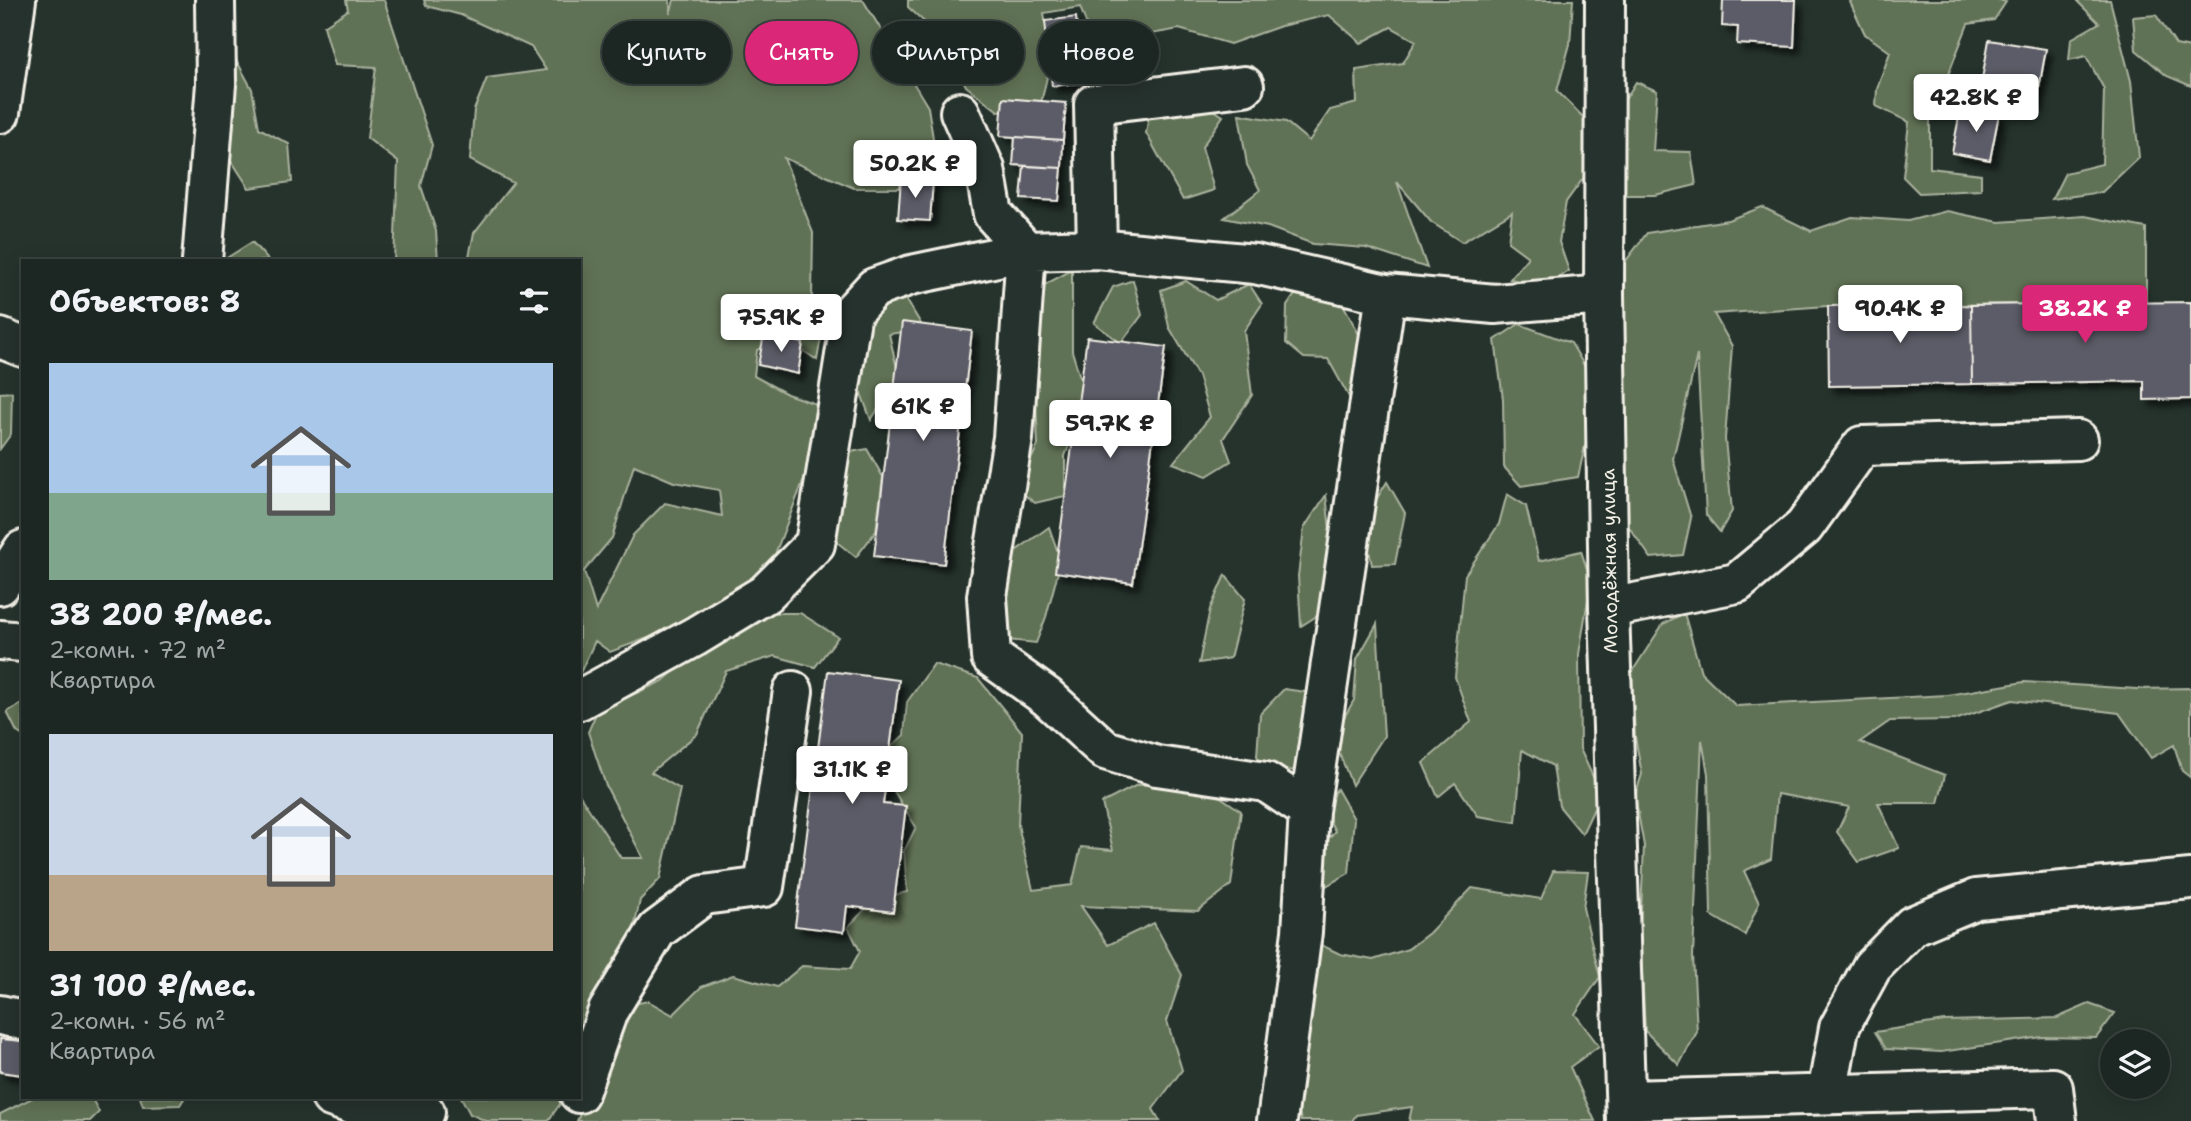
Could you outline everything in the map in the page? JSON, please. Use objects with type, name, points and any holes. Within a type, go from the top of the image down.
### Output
[{"type":"street","points":[[0,113],[16,0]]},
{"type":"street","points":[[202,259],[216,84],[215,0]]},
{"type":"street","name":"Молодёжная улица","points":[[1605,0],[1604,295],[1609,608],[1627,1111]]},
{"type":"street","points":[[1097,249],[1094,104],[1244,86]]},
{"type":"street","points":[[960,112],[985,169],[993,214],[1026,251],[1013,438],[987,596],[991,657],[1047,697],[1105,750],[1157,766],[1266,782],[1309,811]]},
{"type":"street","points":[[581,699],[696,636],[765,594],[815,544],[852,312],[874,288],[911,275],[1026,251],[1097,249],[1255,264],[1386,294],[1494,304],[1604,295]]},
{"type":"street","points":[[1277,1121],[1302,932],[1309,811],[1386,294]]},
{"type":"street","points":[[0,338],[21,346]]},
{"type":"street","points":[[1609,608],[1737,583],[1804,527],[1862,446],[2078,440]]},
{"type":"street","points":[[0,584],[21,553]]},
{"type":"street","points":[[0,640],[21,642]]},
{"type":"street","points":[[581,1087],[608,1011],[657,930],[704,895],[764,887],[793,691]]},
{"type":"street","points":[[1827,1094],[1839,1028],[1872,967],[1912,926],[1976,899],[2191,879]]},
{"type":"street","points":[[0,1016],[21,1020]]},
{"type":"street","points":[[1627,1111],[1710,1110],[1827,1094],[1944,1106],[2053,1088],[2057,1121]]},
{"type":"street","points":[[335,1099],[376,1118],[427,1110]]},
{"type":"street","points":[[569,1121],[577,1099]]},
{"type":"green space","points":[[346,0],[384,0],[432,145],[421,186],[436,231],[438,259],[394,259],[398,162],[367,138],[376,67],[335,65],[324,26],[348,10]]},
{"type":"green space","points":[[424,0],[670,0],[670,14],[674,0],[863,0],[876,21],[872,21],[872,84],[914,84],[928,107],[937,163],[903,188],[854,188],[784,158],[813,233],[812,298],[824,321],[817,360],[787,340],[757,350],[754,376],[787,394],[816,404],[806,474],[775,554],[727,609],[610,652],[595,641],[581,671],[581,259],[468,259],[474,233],[513,183],[470,160],[474,110],[487,78],[546,70],[531,47],[461,15],[426,6]],"holes":[[[634,465],[674,482],[719,490],[722,516],[665,503],[633,535],[596,610],[584,571],[612,538]]]},
{"type":"green space","points":[[908,0],[1573,0],[1570,44],[1557,91],[1586,120],[1590,169],[1566,202],[1559,242],[1569,271],[1545,286],[1510,279],[1528,257],[1508,242],[1512,212],[1462,242],[1431,222],[1397,182],[1427,268],[1366,248],[1313,244],[1268,227],[1224,218],[1260,190],[1247,165],[1239,114],[1286,122],[1309,141],[1330,110],[1357,103],[1356,70],[1403,63],[1416,41],[1391,27],[1361,43],[1329,15],[1281,26],[1230,44],[1179,29],[1159,33],[1159,21],[1085,21],[1080,7],[1044,13],[1045,21],[1038,21],[1038,84],[1045,84],[1040,107],[998,111],[965,84],[1024,84],[1024,21],[923,21],[908,7]]},
{"type":"green space","points":[[2078,0],[2110,0],[2131,81],[2139,157],[2102,192],[2052,199],[2065,173],[2102,164],[2104,89],[2086,56],[2069,60],[2071,39],[2099,23]]},
{"type":"green space","points":[[1850,2],[2006,2],[1994,20],[1968,24],[1948,75],[1930,109],[1930,168],[1981,174],[1981,190],[1919,193],[1903,177],[1909,122],[1876,106],[1877,89],[1890,52],[1865,34]]},
{"type":"green space","points":[[2156,15],[2176,45],[2191,48],[2191,86],[2167,76],[2136,50],[2133,17]]},
{"type":"green space","points":[[233,54],[252,89],[259,128],[289,144],[292,182],[249,188],[222,146]]},
{"type":"green space","points":[[1636,82],[1657,91],[1653,151],[1691,152],[1696,185],[1655,195],[1614,195],[1612,121]]},
{"type":"green space","points":[[1193,96],[1223,116],[1202,147],[1214,190],[1183,200],[1146,133],[1151,102]]},
{"type":"green space","points":[[1762,207],[1811,231],[1852,217],[1908,221],[1947,211],[1999,222],[2085,216],[2146,228],[2146,303],[1828,306],[1714,314],[1732,346],[1725,439],[1732,511],[1720,532],[1706,515],[1697,355],[1673,459],[1691,518],[1683,555],[1651,558],[1616,509],[1619,270],[1647,233],[1728,220]]},
{"type":"green space","points":[[252,242],[267,259],[225,259]]},
{"type":"green space","points":[[1072,270],[1072,351],[1087,400],[1065,456],[1065,496],[1035,503],[1017,489],[1038,445],[1035,378],[1042,286]]},
{"type":"green space","points":[[1133,280],[1142,315],[1121,343],[1094,323],[1113,287]]},
{"type":"green space","points":[[1186,281],[1216,300],[1249,284],[1262,304],[1244,331],[1252,395],[1223,439],[1231,461],[1207,476],[1173,463],[1210,417],[1198,376],[1169,327],[1161,290]]},
{"type":"green space","points":[[1296,293],[1343,304],[1364,344],[1349,397],[1328,359],[1304,358],[1286,343],[1287,306]]},
{"type":"green space","points":[[903,294],[924,329],[889,334],[899,377],[871,420],[859,388],[870,299]]},
{"type":"green space","points":[[1519,324],[1571,343],[1598,389],[1578,477],[1521,486],[1504,467],[1503,399],[1495,340]]},
{"type":"green space","points":[[12,392],[11,434],[0,449],[0,393]]},
{"type":"green space","points":[[867,449],[883,477],[876,531],[856,557],[838,543],[833,499],[851,452]]},
{"type":"green space","points":[[1387,482],[1405,513],[1395,564],[1372,565],[1363,521]]},
{"type":"green space","points":[[1507,494],[1526,506],[1539,561],[1581,551],[1591,581],[1579,654],[1580,749],[1601,794],[1582,834],[1559,806],[1553,766],[1522,750],[1516,822],[1478,816],[1455,783],[1438,797],[1423,763],[1471,722],[1455,677],[1465,575],[1499,524]]},
{"type":"green space","points":[[1326,495],[1334,565],[1323,612],[1301,626],[1298,576],[1304,528]]},
{"type":"green space","points":[[1049,527],[1061,561],[1046,617],[1036,643],[1008,640],[1004,591],[1006,558]]},
{"type":"green space","points":[[1225,575],[1245,599],[1230,658],[1199,663],[1210,609]]},
{"type":"green space","points":[[752,613],[800,613],[838,637],[815,667],[775,656],[726,671],[697,734],[651,772],[680,789],[660,879],[640,900],[623,979],[581,1039],[581,797],[621,858],[643,858],[606,786],[588,732],[597,711],[663,681],[712,638]]},
{"type":"green space","points":[[1684,613],[1701,672],[1736,706],[1948,695],[2024,682],[2137,689],[2191,688],[2191,778],[2182,771],[2174,745],[2151,758],[2119,713],[2012,700],[1955,720],[1890,721],[1860,742],[1945,775],[1938,803],[1878,803],[1899,848],[1859,862],[1837,832],[1849,807],[1777,794],[1771,859],[1744,871],[1759,903],[1745,935],[1711,915],[1708,774],[1702,740],[1693,956],[1697,1032],[1679,1065],[1645,1031],[1640,933],[1644,846],[1635,796],[1642,774],[1635,737],[1632,672],[1663,624]]},
{"type":"green space","points":[[1377,624],[1384,736],[1352,785],[1333,737],[1354,700],[1357,659]]},
{"type":"green space","points":[[934,664],[978,678],[1022,732],[1018,825],[1033,890],[1072,885],[1081,847],[1113,850],[1102,803],[1137,785],[1200,783],[1241,811],[1231,885],[1198,911],[1081,906],[1108,945],[1154,923],[1182,975],[1167,1021],[1182,1070],[1153,1109],[1160,1121],[577,1121],[594,1082],[618,1007],[648,1001],[673,1015],[701,987],[733,975],[777,987],[802,966],[850,969],[860,951],[848,927],[874,900],[907,892],[904,851],[916,827],[877,760],[904,735],[907,702]]},
{"type":"green space","points":[[1284,689],[1313,693],[1304,770],[1267,771],[1257,756],[1260,714]]},
{"type":"green space","points":[[21,704],[21,735],[17,732],[7,712]]},
{"type":"green space","points":[[1337,789],[1354,819],[1349,873],[1319,890],[1319,849],[1335,831],[1322,807]]},
{"type":"green space","points":[[1553,871],[1588,872],[1583,908],[1600,977],[1575,1014],[1599,1046],[1570,1067],[1595,1121],[1409,1121],[1412,1107],[1356,1115],[1352,1121],[1301,1121],[1295,1090],[1311,940],[1340,954],[1373,960],[1408,949],[1429,933],[1472,888],[1541,899]]},
{"type":"green space","points":[[2089,1004],[2115,1013],[2100,1029],[2096,1038],[2042,1037],[1941,1052],[1886,1049],[1875,1032],[1944,1021],[2057,1018]]},
{"type":"green space","points":[[30,1099],[92,1099],[99,1112],[90,1121],[0,1121],[0,1114]]},
{"type":"green space","points":[[141,1099],[184,1099],[180,1105],[143,1106]]},
{"type":"green space","points":[[462,1099],[564,1099],[548,1121],[486,1121],[470,1114]]},
{"type":"building","points":[[1723,0],[1796,0],[1794,47],[1737,44],[1738,27],[1722,26]]},
{"type":"building","points":[[1076,17],[1076,21],[1045,21]]},
{"type":"building","points":[[1989,40],[2046,49],[2036,106],[1979,96]]},
{"type":"building","points":[[1003,98],[1066,103],[1063,140],[1000,136]]},
{"type":"building","points":[[1961,107],[1999,114],[1990,160],[1952,153]]},
{"type":"building","points":[[1015,137],[1063,140],[1062,168],[1013,165]]},
{"type":"building","points":[[1024,166],[1062,168],[1059,201],[1021,199]]},
{"type":"building","points":[[901,178],[933,181],[930,221],[898,219]]},
{"type":"building","points":[[2191,302],[2191,399],[2144,400],[2144,381],[1972,384],[1971,305]]},
{"type":"building","points":[[1971,305],[1972,384],[1829,386],[1828,306]]},
{"type":"building","points":[[902,322],[972,331],[944,564],[874,556]]},
{"type":"building","points":[[764,335],[803,343],[798,374],[758,365]]},
{"type":"building","points":[[1087,337],[1166,347],[1133,583],[1055,572]]},
{"type":"building","points":[[828,671],[899,680],[883,804],[906,806],[893,912],[847,906],[844,932],[795,926]]},
{"type":"building","points":[[0,1039],[21,1041],[21,1075],[0,1072]]}]
